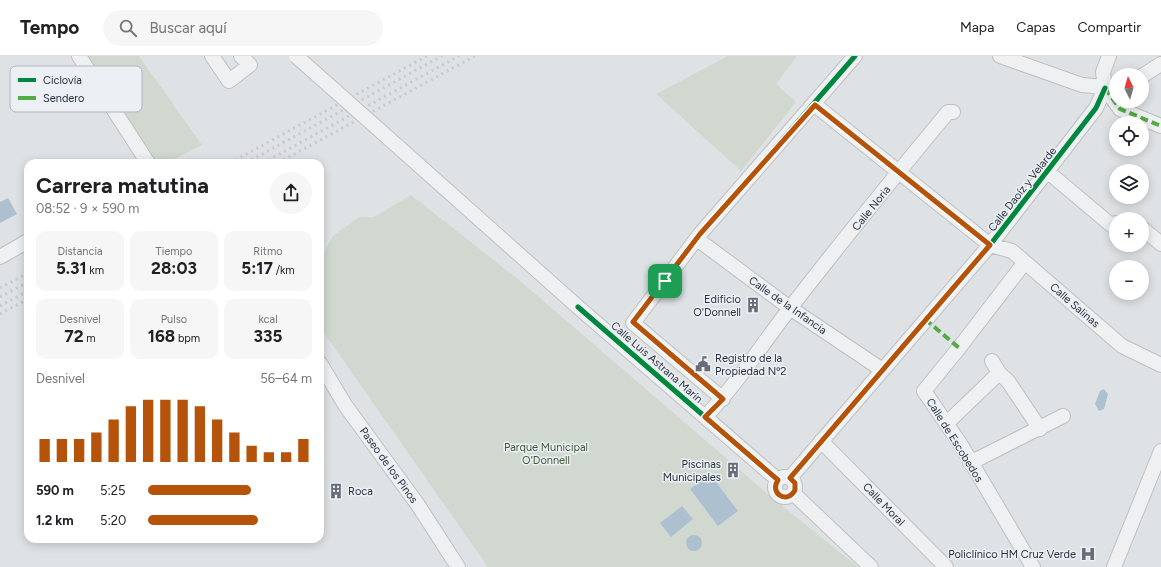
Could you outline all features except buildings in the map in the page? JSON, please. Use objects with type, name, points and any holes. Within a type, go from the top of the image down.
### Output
[{"type":"street","points":[[78,56],[85,66]]},
{"type":"street","points":[[212,56],[229,81],[250,65],[241,56]]},
{"type":"street","name":"Calle Luis Astrana Marín","points":[[296,56],[578,308],[705,417],[784,479]]},
{"type":"street","points":[[697,239],[815,105],[855,56]]},
{"type":"street","points":[[1000,56],[1082,85],[1109,88]]},
{"type":"street","points":[[1109,56],[1103,72],[1109,86]]},
{"type":"street","points":[[1149,72],[1161,64]]},
{"type":"street","name":"Calle Daoíz y Velarde","points":[[784,479],[821,441],[881,369],[990,245],[1048,172],[1109,89]]},
{"type":"street","points":[[815,105],[990,245]]},
{"type":"street","points":[[1120,108],[1161,126]]},
{"type":"street","points":[[115,112],[145,159]]},
{"type":"street","name":"Calle Noria","points":[[705,417],[723,399],[790,308],[948,112],[953,112]]},
{"type":"street","points":[[1048,172],[1109,222]]},
{"type":"street","points":[[1149,234],[1161,244]]},
{"type":"street","name":"Calle Luis Astrana Marín","points":[[697,239],[633,322],[723,399]]},
{"type":"street","name":"Calle de la Infancia","points":[[697,239],[790,308],[881,369]]},
{"type":"street","points":[[0,257],[24,243]]},
{"type":"street","name":"Calle Salinas","points":[[990,245],[1012,251],[1122,346],[1161,365]]},
{"type":"street","name":"Calle de Escobedos","points":[[1025,262],[960,348],[924,391],[961,445],[970,463],[1033,567]]},
{"type":"street","points":[[946,424],[996,367],[1008,380],[1040,429]]},
{"type":"street","name":"Paseo de los Pinos","points":[[324,370],[345,404],[418,505],[458,567]]},
{"type":"street","points":[[970,463],[1040,429],[1063,416]]},
{"type":"street","name":"Calle Moral","points":[[821,441],[946,567]]},
{"type":"street","points":[[1114,567],[1161,452]]},
{"type":"street","points":[[784,479],[795,483],[793,494],[871,567]]},
{"type":"green space","points":[[85,56],[139,56],[202,145],[175,159],[152,159],[122,112],[142,112],[142,66],[92,66]]},
{"type":"green space","points":[[728,56],[797,56],[776,84],[796,102],[741,171],[656,94]]},
{"type":"green space","name":"Parque Municipal O'Donnell","points":[[411,195],[519,280],[769,495],[858,567],[488,567],[324,333],[324,253],[333,236],[359,217],[374,217]]},
{"type":"water","points":[[8,198],[17,214],[0,223],[0,202]]},
{"type":"water","points":[[1104,389],[1108,394],[1104,409],[1099,411],[1095,404],[1100,391]]},
{"type":"water","points":[[710,474],[738,511],[718,526],[690,489]]},
{"type":"water","points":[[682,506],[693,519],[671,537],[660,523]]},
{"type":"water","points":[[694,535],[700,537],[702,543],[700,549],[694,551],[688,549],[686,543],[688,537]]},
{"type":"railway","points":[[237,159],[427,56]]},
{"type":"railway","points":[[253,159],[442,56]]},
{"type":"railway","points":[[270,159],[459,56]]},
{"type":"railway","points":[[285,159],[475,56]]},
{"type":"railway","points":[[0,288],[24,275]]},
{"type":"railway","points":[[0,297],[24,284]]},
{"type":"railway","points":[[0,306],[24,293]]},
{"type":"railway","points":[[0,314],[24,301]]},
{"type":"marked path","points":[[1105,88],[1120,109],[1161,126]]},
{"type":"marked path","points":[[925,319],[959,348]]},
{"type":"cycle path","points":[[723,399],[633,323],[700,234],[855,56]]},
{"type":"cycle path","points":[[790,478],[990,245],[1096,108],[1105,88]]},
{"type":"cycle path","points":[[578,307],[778,480]]},
{"type":"place","name":"Edificio O'Donnell","points":[[753,305]]},
{"type":"place","name":"Registro de la Propiedad Nº2","points":[[703,364]]},
{"type":"place","name":"Piscinas Municipales","points":[[733,470]]},
{"type":"place","name":"Roca","points":[[336,491]]},
{"type":"place","name":"Policlínico HM Cruz Verde","points":[[1088,554]]},
{"type":"route","points":[[815,105],[990,245],[881,369],[790,478],[795,483],[796,487],[793,494],[786,498],[778,495],[776,491],[775,487],[778,480],[705,417],[723,399],[633,322],[665,281],[700,234],[815,105]]}]
